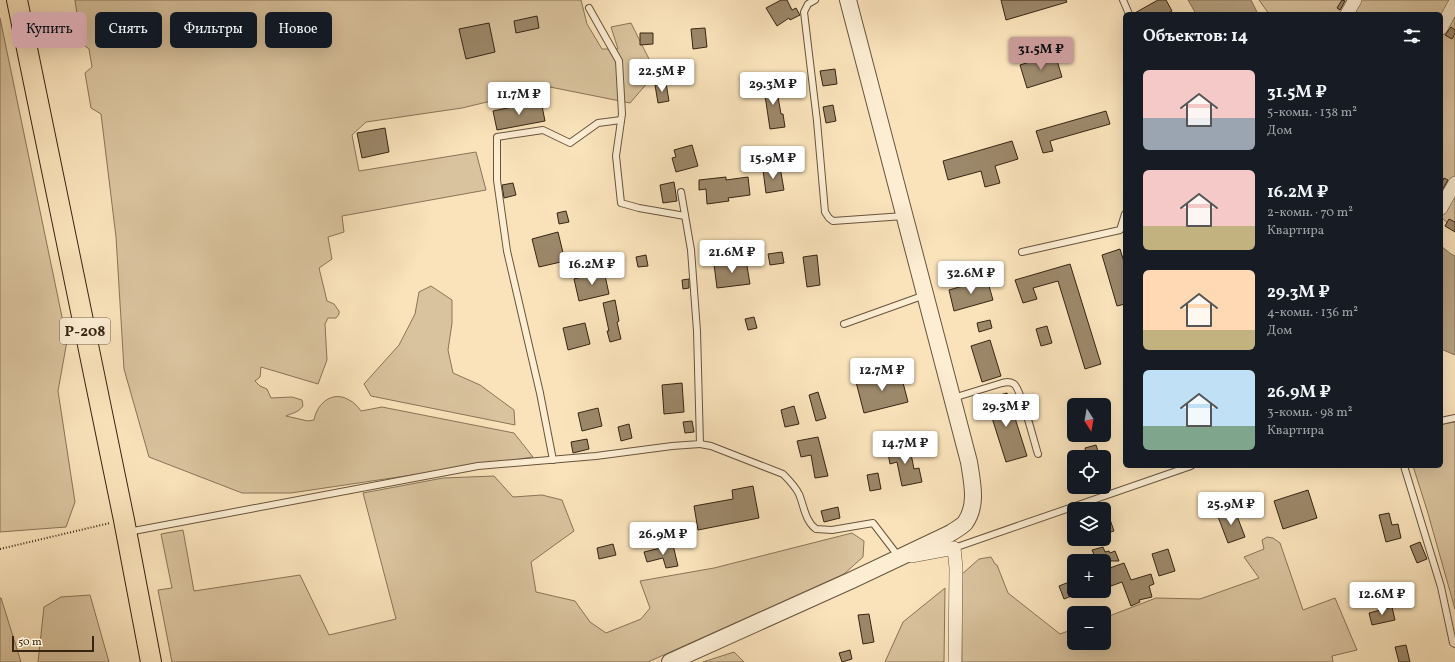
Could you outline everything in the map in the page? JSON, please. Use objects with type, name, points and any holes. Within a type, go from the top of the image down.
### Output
[{"type":"main road","name":"Р-208","points":[[17,0],[126,526],[151,662]]},
{"type":"street","points":[[670,662],[900,558],[949,534],[964,524],[971,512],[973,496],[969,462],[906,216],[848,0]]},
{"type":"street","points":[[1348,12],[1355,0]]},
{"type":"street","points":[[1443,24],[1455,2]]},
{"type":"street","points":[[1443,204],[1455,183]]},
{"type":"street","points":[[900,558],[954,548],[956,568],[955,662]]},
{"type":"lane","points":[[815,0],[808,4],[804,12],[817,121],[825,212],[833,221],[906,216]]},
{"type":"lane","points":[[1123,0],[1128,12]]},
{"type":"lane","points":[[589,8],[619,61],[621,120],[616,156],[621,203],[639,208],[685,216]]},
{"type":"lane","points":[[552,460],[540,394],[507,251],[497,180],[497,137],[543,130],[570,143],[598,123],[621,120]]},
{"type":"lane","points":[[681,192],[691,250],[697,331],[700,444]]},
{"type":"lane","points":[[1022,252],[1120,230],[1123,220]]},
{"type":"lane","points":[[844,324],[926,295]]},
{"type":"lane","points":[[953,398],[1002,383],[1010,382],[1015,384],[1020,394],[1038,454]]},
{"type":"lane","points":[[1443,421],[1455,418]]},
{"type":"lane","points":[[126,526],[478,466],[596,456],[672,446],[700,444],[711,446],[783,474],[792,483],[798,493],[808,520],[816,529],[832,530],[873,523],[900,558]]},
{"type":"lane","points":[[954,548],[1185,468]]},
{"type":"lane","points":[[1405,468],[1441,588],[1453,643],[1455,644]]},
{"type":"path","points":[[0,548],[126,526]]},
{"type":"shaded area","points":[[75,0],[581,0],[587,24],[602,49],[618,49],[611,27],[631,23],[656,73],[630,103],[550,87],[462,108],[366,122],[352,135],[359,171],[476,152],[486,190],[342,216],[344,232],[328,237],[332,259],[319,268],[327,301],[334,304],[339,311],[339,314],[336,318],[328,318],[325,324],[327,360],[318,384],[261,367],[260,377],[255,381],[260,386],[267,389],[271,398],[292,397],[302,400],[303,406],[301,408],[286,416],[308,421],[314,420],[318,408],[327,400],[332,397],[343,397],[353,402],[361,411],[382,407],[514,433],[533,457],[291,493],[242,493],[149,457],[124,369],[116,237],[101,114],[91,108],[85,73],[92,67],[89,49],[87,48],[87,12],[77,12]]},
{"type":"shaded area","points":[[1188,0],[1251,0],[1257,12],[1195,12]]},
{"type":"shaded area","points":[[1259,0],[1455,0],[1455,230],[1443,219],[1443,12],[1268,12]]},
{"type":"shaded area","points":[[0,18],[67,341],[58,391],[75,502],[66,527],[0,532]]},
{"type":"shaded area","points":[[1443,248],[1455,256],[1455,355],[1443,350]]},
{"type":"shaded area","points":[[431,286],[452,300],[452,323],[448,350],[453,373],[480,385],[514,410],[515,425],[371,396],[364,384],[399,345],[415,314],[419,292]]},
{"type":"shaded area","points":[[1455,422],[1455,609],[1414,468],[1443,468],[1443,424]]},
{"type":"shaded area","points":[[494,476],[513,497],[542,495],[562,500],[574,531],[531,562],[536,592],[575,601],[590,622],[606,633],[641,619],[650,608],[640,581],[714,568],[852,533],[864,541],[863,557],[844,574],[648,662],[172,662],[158,590],[172,588],[161,534],[183,530],[194,591],[300,575],[329,635],[396,619],[363,493],[443,478]]},
{"type":"shaded area","points":[[1267,537],[1273,538],[1280,543],[1303,610],[1335,598],[1357,650],[1332,656],[1333,662],[962,662],[961,575],[979,559],[991,557],[997,565],[1008,593],[1060,634],[1067,632],[1067,650],[1111,650],[1111,615],[1156,598],[1200,599],[1259,578],[1244,557],[1264,549],[1262,540]]},
{"type":"shaded area","points":[[945,588],[944,662],[885,662],[903,622]]},
{"type":"shaded area","points":[[90,595],[109,662],[38,662],[44,607],[61,597]]},
{"type":"shaded area","points":[[1,598],[21,662],[0,662]]},
{"type":"shaded area","points":[[734,652],[744,662],[703,662]]},
{"type":"building","points":[[781,0],[787,0],[792,10],[796,8],[800,15],[790,20],[789,18],[777,26],[766,8]]},
{"type":"building","points":[[1001,0],[1066,0],[1067,2],[1006,20]]},
{"type":"building","points":[[1158,0],[1166,0],[1172,11],[1170,12],[1137,12]]},
{"type":"building","points":[[1342,0],[1345,1],[1340,10],[1337,8]]},
{"type":"building","points":[[537,16],[539,28],[516,33],[514,21]]},
{"type":"building","points":[[489,23],[495,52],[466,59],[459,29]]},
{"type":"building","points":[[1451,27],[1455,30],[1455,34],[1452,39],[1445,35]]},
{"type":"building","points":[[705,28],[707,47],[693,49],[691,29]]},
{"type":"building","points":[[640,33],[653,33],[653,44],[640,45]]},
{"type":"building","points":[[1055,54],[1062,77],[1027,88],[1020,65]]},
{"type":"building","points":[[835,69],[837,84],[823,86],[820,71]]},
{"type":"building","points":[[775,80],[781,114],[783,114],[785,127],[770,129],[763,82]]},
{"type":"building","points":[[666,83],[669,101],[658,103],[655,85]]},
{"type":"building","points":[[541,101],[545,121],[497,130],[493,111]]},
{"type":"building","points":[[833,105],[836,121],[826,123],[823,107]]},
{"type":"building","points":[[1106,111],[1110,124],[1050,141],[1053,151],[1043,153],[1036,131]]},
{"type":"building","points":[[385,128],[389,152],[362,158],[357,133]]},
{"type":"building","points":[[1012,141],[1018,159],[995,166],[1000,183],[985,187],[981,171],[948,180],[943,161]]},
{"type":"building","points":[[692,145],[698,166],[676,172],[672,158],[676,157],[674,150]]},
{"type":"building","points":[[780,167],[784,190],[766,193],[763,170]]},
{"type":"building","points":[[726,177],[726,180],[748,177],[750,195],[728,198],[729,201],[707,204],[706,189],[699,190],[699,180]]},
{"type":"building","points":[[1444,178],[1448,180],[1443,189]]},
{"type":"building","points":[[674,182],[677,201],[663,203],[660,185]]},
{"type":"building","points":[[513,183],[516,195],[504,198],[502,185]]},
{"type":"building","points":[[566,211],[569,222],[559,224],[557,213]]},
{"type":"building","points":[[1449,219],[1455,222],[1455,232],[1445,226]]},
{"type":"building","points":[[558,232],[565,261],[539,267],[532,239]]},
{"type":"building","points":[[1120,249],[1123,259],[1123,304],[1117,306],[1102,255]]},
{"type":"building","points":[[782,252],[784,263],[770,265],[768,254]]},
{"type":"building","points":[[646,255],[648,266],[638,267],[636,257]]},
{"type":"building","points":[[817,255],[820,285],[807,287],[803,257]]},
{"type":"building","points":[[746,260],[750,284],[717,288],[714,264]]},
{"type":"building","points":[[1070,264],[1101,364],[1085,369],[1058,281],[1033,288],[1037,299],[1023,303],[1015,280]]},
{"type":"building","points":[[604,271],[609,294],[579,301],[574,279]]},
{"type":"building","points":[[689,279],[689,288],[683,289],[682,280]]},
{"type":"building","points":[[987,279],[993,300],[954,311],[949,290]]},
{"type":"building","points":[[615,300],[619,321],[617,322],[621,339],[610,342],[603,303]]},
{"type":"building","points":[[754,317],[757,328],[748,330],[745,319]]},
{"type":"building","points":[[990,320],[992,328],[979,332],[977,323]]},
{"type":"building","points":[[585,323],[590,344],[568,350],[563,328]]},
{"type":"building","points":[[1047,326],[1052,343],[1041,346],[1036,329]]},
{"type":"building","points":[[990,340],[1001,376],[982,382],[971,346]]},
{"type":"building","points":[[900,371],[908,402],[864,413],[856,382]]},
{"type":"building","points":[[682,383],[684,412],[664,414],[662,385]]},
{"type":"building","points":[[818,392],[826,418],[816,421],[809,395]]},
{"type":"building","points":[[1007,393],[1027,456],[1006,462],[986,399]]},
{"type":"building","points":[[794,406],[799,424],[785,427],[781,410]]},
{"type":"building","points":[[598,408],[602,426],[582,431],[578,413]]},
{"type":"building","points":[[692,421],[694,432],[685,433],[683,422]]},
{"type":"building","points":[[629,424],[632,438],[621,441],[618,427]]},
{"type":"building","points":[[818,437],[828,476],[815,478],[811,455],[801,457],[797,441]]},
{"type":"building","points":[[587,439],[589,449],[573,453],[571,442]]},
{"type":"building","points":[[909,444],[914,469],[919,468],[922,482],[902,486],[897,462],[890,464],[887,448]]},
{"type":"building","points":[[1096,445],[1098,450],[1085,450],[1085,448]]},
{"type":"building","points":[[878,473],[881,489],[870,491],[867,475]]},
{"type":"building","points":[[753,486],[759,518],[698,530],[694,506],[733,499],[732,490]]},
{"type":"building","points":[[1308,490],[1317,518],[1283,529],[1274,501]]},
{"type":"building","points":[[838,507],[840,518],[824,522],[821,511]]},
{"type":"building","points":[[1234,508],[1245,537],[1228,543],[1217,514]]},
{"type":"building","points":[[1389,513],[1392,525],[1398,524],[1401,538],[1386,542],[1379,515]]},
{"type":"building","points":[[1111,522],[1114,531],[1111,532]]},
{"type":"building","points":[[1420,542],[1427,559],[1417,563],[1410,546]]},
{"type":"building","points":[[613,544],[616,555],[599,559],[597,548]]},
{"type":"building","points":[[673,545],[678,566],[666,568],[663,558],[647,562],[644,552]]},
{"type":"building","points":[[1103,547],[1105,552],[1109,551],[1110,553],[1115,551],[1119,561],[1111,561],[1111,554],[1094,554],[1092,550]]},
{"type":"building","points":[[1168,549],[1175,571],[1159,576],[1152,554]]},
{"type":"building","points":[[1124,563],[1131,580],[1151,574],[1154,584],[1149,586],[1152,597],[1139,600],[1140,602],[1131,606],[1122,582],[1111,586],[1111,568]]},
{"type":"building","points":[[1067,583],[1067,598],[1064,599],[1059,586]]},
{"type":"building","points":[[1392,607],[1395,620],[1372,625],[1369,613]]},
{"type":"building","points":[[869,614],[874,642],[863,644],[858,615]]},
{"type":"building","points":[[1406,645],[1410,662],[1399,662],[1395,647]]},
{"type":"building","points":[[850,650],[852,659],[842,662],[839,653]]}]
